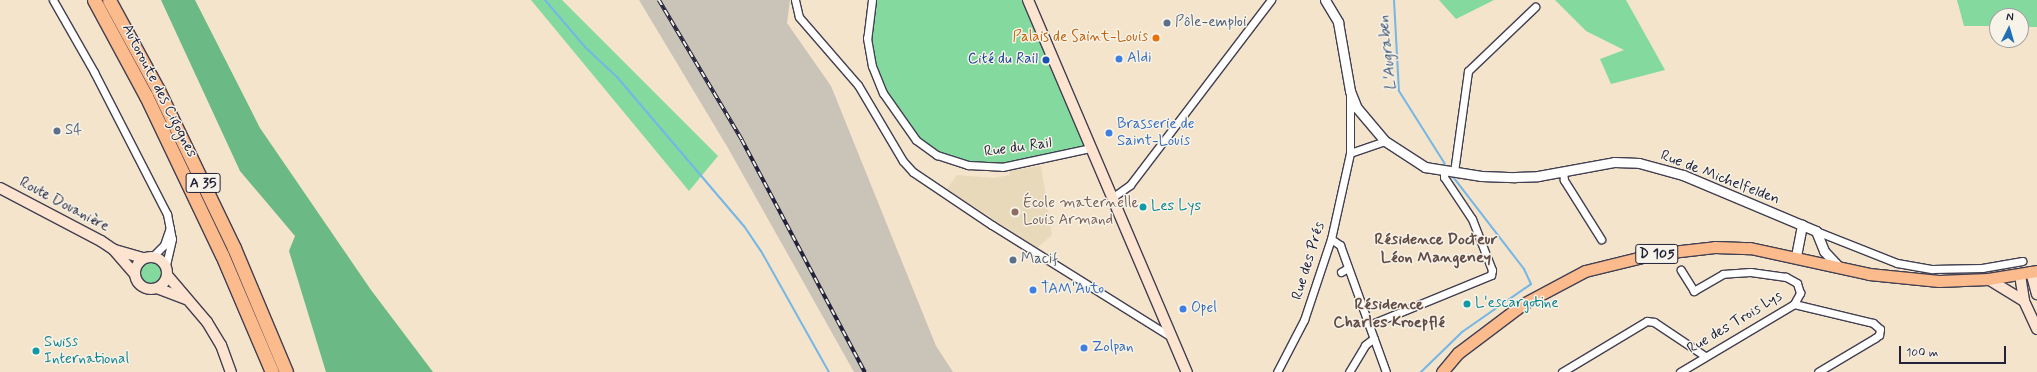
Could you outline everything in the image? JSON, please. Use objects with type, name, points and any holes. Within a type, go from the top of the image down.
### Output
[{"type":"highway","name":"Autoroute des Cigognes","points":[[94,0],[146,96],[222,255],[272,372]]},
{"type":"highway","name":"Autoroute des Cigognes","points":[[109,0],[158,90],[231,241],[286,372]]},
{"type":"main road","points":[[1028,0],[1187,372]]},
{"type":"main road","name":"Route Douanière","points":[[0,188],[74,225],[113,249],[134,273]]},
{"type":"main road","name":"D 105","points":[[1442,372],[1458,353],[1523,304],[1585,271],[1654,254],[1715,247],[1750,248],[1796,256],[1903,279],[1939,281],[1988,279],[2029,273]]},
{"type":"main road","name":"Route Douanière","points":[[113,249],[148,257]]},
{"type":"main road","points":[[166,270],[165,282],[157,288],[148,290],[140,285],[134,273],[136,265],[148,257],[162,261],[166,270],[214,333],[231,372]]},
{"type":"main road","points":[[2024,301],[2029,273]]},
{"type":"main road","points":[[2029,273],[2037,294]]},
{"type":"main road","points":[[1988,279],[2024,301],[2037,329]]},
{"type":"main road","points":[[157,288],[188,300]]},
{"type":"street","points":[[53,0],[167,214],[172,239],[166,270]]},
{"type":"street","points":[[795,0],[799,17],[858,85],[903,161],[913,172],[1092,290],[1173,338]]},
{"type":"street","name":"Rue du Rail","points":[[872,0],[867,38],[872,66],[883,93],[916,140],[937,155],[968,166],[1002,167],[1092,148]]},
{"type":"street","points":[[1113,197],[1130,186],[1271,0]]},
{"type":"street","name":"Rue de Michelfelden","points":[[1325,0],[1338,22],[1350,91],[1357,108],[1385,141],[1424,167],[1444,171],[1516,177],[1563,172],[1614,162],[1639,163],[1683,175],[1816,231]]},
{"type":"street","points":[[1454,172],[1468,71],[1535,7]]},
{"type":"street","name":"Rue des Prés","points":[[1277,372],[1304,320],[1331,239],[1350,153],[1348,121],[1350,91]]},
{"type":"street","points":[[1348,121],[1357,108]]},
{"type":"street","points":[[1350,153],[1385,141]]},
{"type":"street","points":[[1369,325],[1491,275],[1492,270],[1472,220],[1446,180],[1444,171]]},
{"type":"street","points":[[1563,172],[1564,180],[1601,238]]},
{"type":"street","points":[[1796,256],[1802,225]]},
{"type":"street","points":[[148,257],[164,245],[170,228]]},
{"type":"street","points":[[1816,231],[1897,263],[1932,269],[1982,268],[2022,261]]},
{"type":"street","points":[[1816,231],[1824,251],[1838,266]]},
{"type":"street","points":[[1331,239],[1340,245],[1386,372]]},
{"type":"street","points":[[1341,272],[1348,268]]},
{"type":"street","name":"Rue des Trois Lys","points":[[1680,372],[1794,304],[1798,297],[1799,288],[1793,280],[1786,277],[1734,272],[1720,276],[1694,291],[1681,270]]},
{"type":"street","points":[[1794,304],[1873,323],[1880,329],[1879,335],[1818,372]]},
{"type":"street","points":[[1562,372],[1647,321],[1654,322],[1705,356]]},
{"type":"street","points":[[1349,372],[1365,345],[1374,338]]},
{"type":"shaded area","points":[[639,0],[790,0],[787,23],[831,86],[936,346],[953,372],[854,372],[728,148]]},
{"type":"shaded area","name":"École maternelle Louis Armand","points":[[1041,166],[1052,235],[1037,248],[947,189],[957,175],[993,178],[1010,175],[1009,171]]},
{"type":"green space","points":[[161,0],[195,0],[260,128],[371,290],[433,372],[326,372],[289,251],[295,236],[240,171]]},
{"type":"green space","points":[[531,0],[562,0],[718,156],[689,191]]},
{"type":"green space","points":[[872,0],[1023,0],[1087,150],[1002,167],[968,165],[926,147],[883,93],[867,38]]},
{"type":"green space","points":[[1439,0],[1494,0],[1456,19]]},
{"type":"green space","points":[[1555,0],[1626,0],[1665,70],[1611,84],[1600,59],[1624,50],[1586,31]]},
{"type":"green space","points":[[1957,0],[2037,0],[2037,27],[2029,27],[2029,8],[1989,8],[1989,26],[1964,26]]},
{"type":"green space","points":[[151,262],[159,265],[162,273],[159,281],[151,284],[143,281],[140,273],[143,265]]},
{"type":"waterway","points":[[545,0],[585,47],[617,77],[744,226],[761,251],[829,372]]},
{"type":"waterway","name":"L'Augraben","points":[[1394,0],[1399,91],[1445,164]]},
{"type":"waterway","name":"L'Augraben","points":[[1421,372],[1462,332],[1531,284],[1524,269],[1454,178]]},
{"type":"railway","points":[[659,0],[742,140],[865,372]]},
{"type":"place","name":"Pôle-emploi","points":[[1167,23]]},
{"type":"place","name":"Palais de Saint-Louis","points":[[1156,38]]},
{"type":"place","name":"Aldi","points":[[1119,59]]},
{"type":"place","name":"Cité du Rail","points":[[1046,60]]},
{"type":"place","name":"S4","points":[[57,131]]},
{"type":"place","name":"Brasserie de Saint-Louis","points":[[1109,133]]},
{"type":"place","name":"Les Lys","points":[[1143,207]]},
{"type":"place","name":"École maternelle Louis Armand","points":[[1015,212]]},
{"type":"place","name":"Macif","points":[[1013,260]]},
{"type":"place","name":"TAM'Auto","points":[[1033,290]]},
{"type":"place","name":"L'escargotine","points":[[1467,304]]},
{"type":"place","name":"Opel","points":[[1183,309]]},
{"type":"place","name":"Zolpan","points":[[1084,348]]},
{"type":"place","name":"Swiss International","points":[[36,351]]},
{"type":"district","name":"Résidence Docteur Léon Mangeney","points":[[1436,249]]},
{"type":"district","name":"Résidence Charles Kroepflé","points":[[1389,314]]}]
